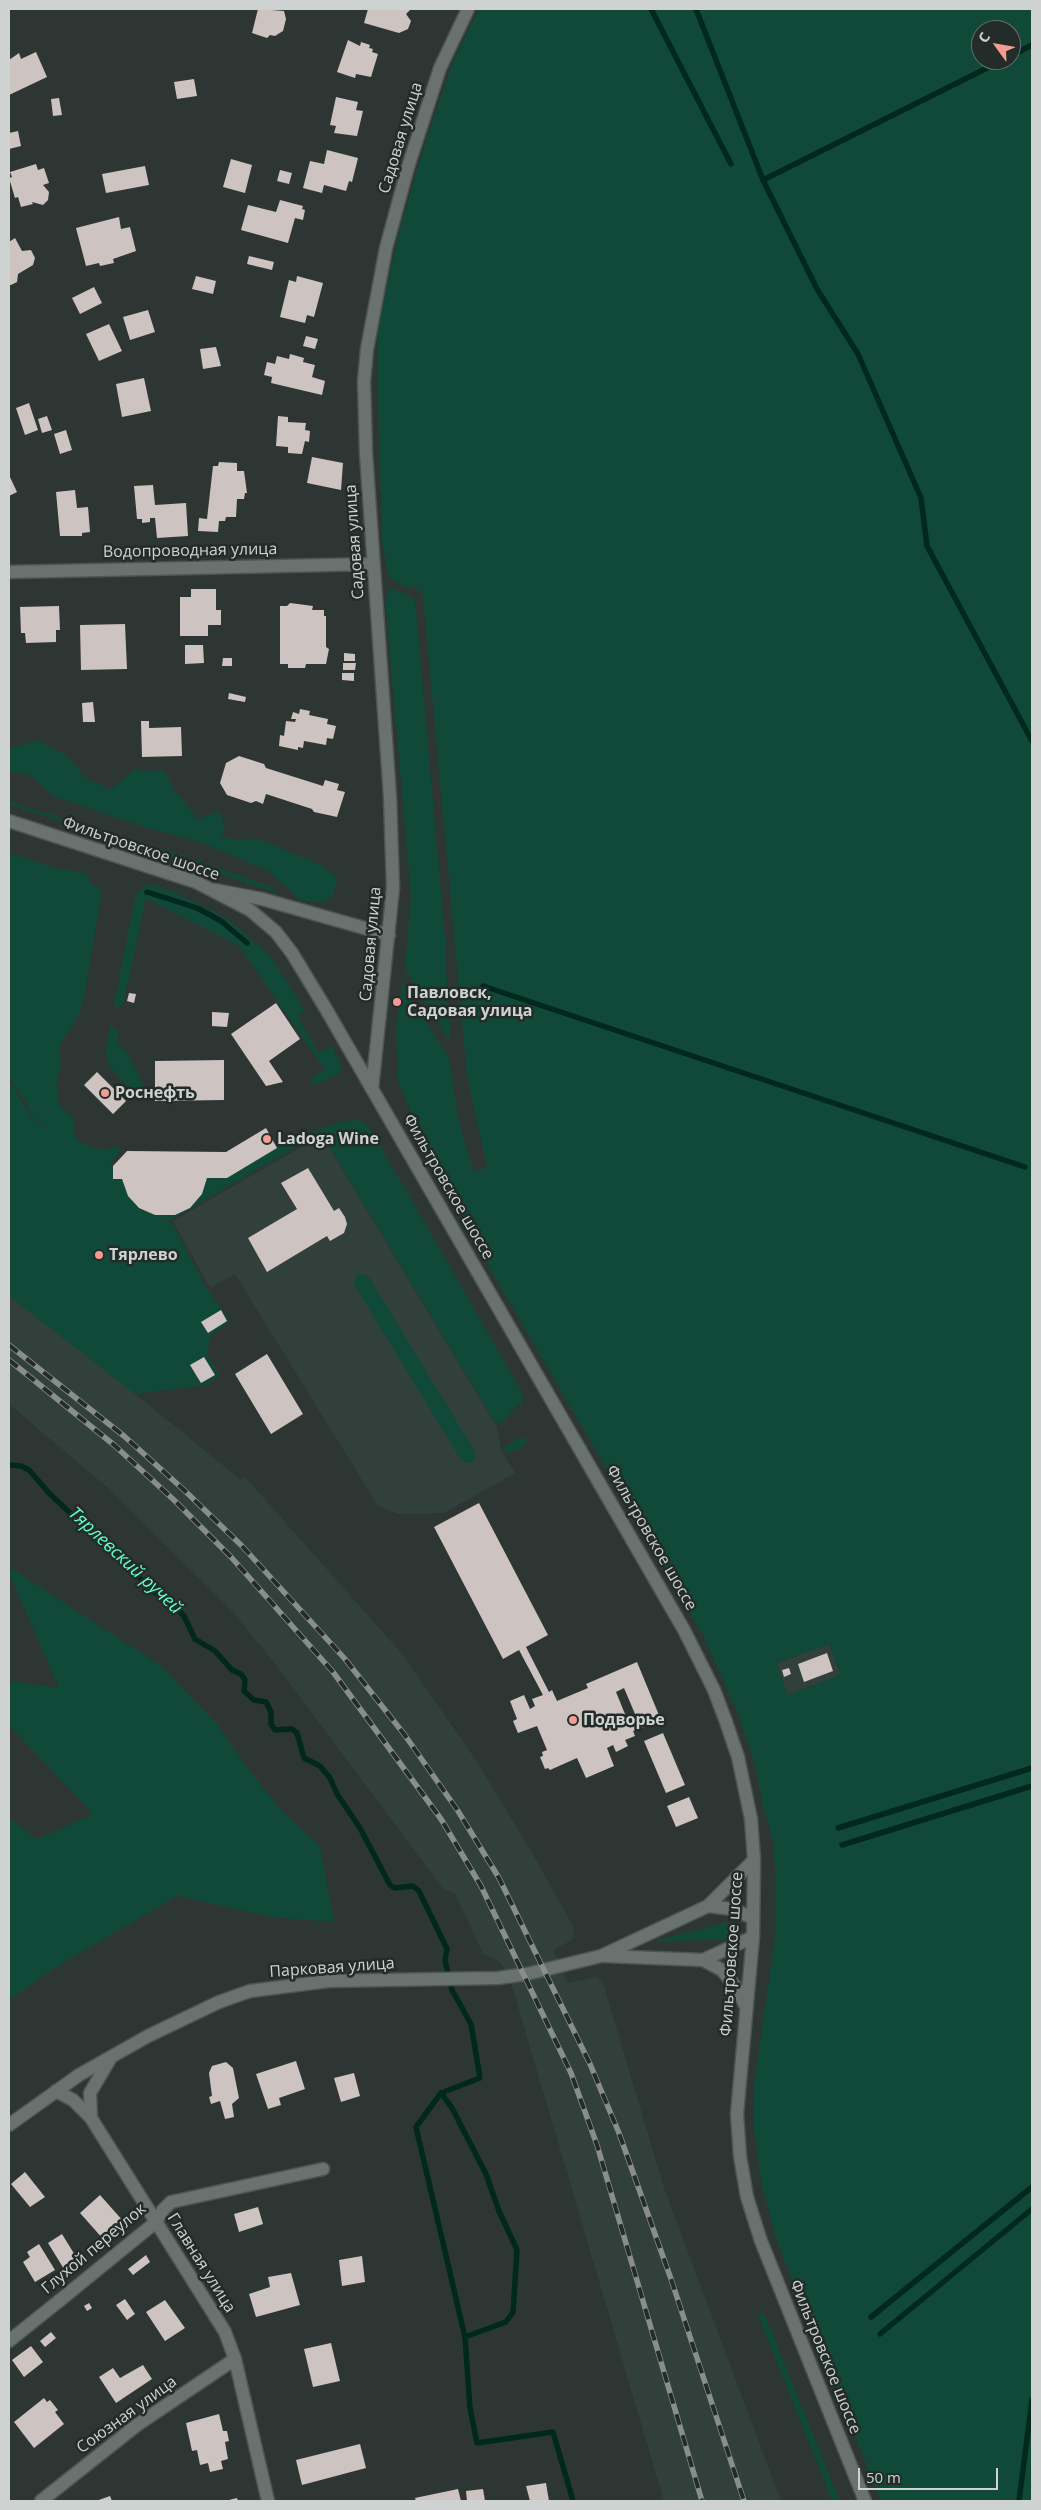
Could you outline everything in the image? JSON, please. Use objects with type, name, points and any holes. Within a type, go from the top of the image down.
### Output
[{"type":"main road","name":"Садовая улица","points":[[372,1089],[393,888],[390,797],[372,564],[364,381],[368,334],[388,240],[432,88],[468,9]]},
{"type":"main road","name":"Водопроводная улица","points":[[9,572],[372,564]]},
{"type":"main road","name":"Фильтровское шоссе","points":[[9,821],[215,890],[250,910],[276,932],[310,982],[629,1532],[699,1659],[714,1690],[738,1757],[750,1813],[754,1860],[753,1937],[737,2114],[740,2156],[747,2197],[765,2251],[865,2501]]},
{"type":"main road","points":[[215,890],[262,899],[389,935]]},
{"type":"main road","points":[[708,1906],[754,1860]]},
{"type":"main road","points":[[708,1906],[732,1909],[753,1918]]},
{"type":"main road","name":"Парковая улица","points":[[9,2125],[80,2075],[182,2019],[250,1991],[329,1981],[498,1978],[527,1974],[602,1956],[708,1906]]},
{"type":"main road","points":[[703,1960],[753,1937]]},
{"type":"main road","name":"Парковая улица","points":[[602,1956],[703,1960],[722,1970],[738,1990],[746,2007]]},
{"type":"main road","name":"Главная улица","points":[[110,2059],[90,2093],[91,2118],[225,2332],[235,2359],[268,2501]]},
{"type":"main road","points":[[56,2091],[72,2100],[91,2118]]},
{"type":"main road","name":"Глухой переулок","points":[[9,2341],[156,2222],[163,2210],[171,2202],[323,2169]]},
{"type":"main road","name":"Союзная улица","points":[[42,2501],[137,2426],[235,2359]]},
{"type":"shaded area","points":[[317,1138],[326,1142],[497,1427],[501,1451],[515,1473],[444,1513],[398,1514],[378,1506],[235,1274],[210,1288],[173,1221]]},
{"type":"shaded area","points":[[9,1296],[107,1371],[241,1480],[245,1477],[403,1655],[475,1759],[530,1849],[574,1928],[572,1940],[553,1950],[568,1983],[596,1977],[603,1983],[664,2188],[781,2501],[664,2501],[509,1976],[500,1962],[483,1953],[455,1894],[443,1889],[277,1666],[232,1611],[108,1488],[9,1404]]},
{"type":"shaded area","points":[[829,1644],[841,1675],[787,1695],[777,1663]]},
{"type":"green space","points":[[479,9],[1032,9],[1032,2501],[881,2501],[776,2239],[761,2182],[753,2120],[754,2086],[775,1936],[776,1886],[773,1840],[763,1807],[755,1764],[739,1716],[703,1635],[451,1201],[449,1182],[413,1118],[398,1081],[396,1033],[402,982],[449,1058],[459,1122],[474,1172],[487,1167],[467,1077],[423,595],[414,586],[410,589],[393,581],[388,573],[382,542],[377,339],[401,225],[425,143],[454,59]],"holes":[[[829,1644],[841,1675],[787,1695],[777,1663]]]},
{"type":"green space","points":[[392,588],[410,596],[415,601],[445,937],[447,941],[445,948],[450,1039],[447,1038],[405,969],[411,896],[385,597]]},
{"type":"green space","points":[[37,740],[68,756],[87,779],[111,789],[134,770],[165,771],[174,790],[198,819],[220,812],[225,826],[222,837],[237,840],[258,839],[321,865],[338,878],[332,897],[322,903],[300,900],[267,870],[203,843],[147,828],[53,796],[30,775],[9,771],[9,749]]},
{"type":"green space","points":[[9,801],[196,860],[272,887],[280,894],[9,804]]},
{"type":"green space","points":[[9,853],[58,869],[86,873],[92,884],[102,890],[84,999],[78,1017],[59,1046],[61,1062],[56,1088],[59,1093],[57,1099],[61,1107],[70,1116],[75,1117],[73,1130],[78,1141],[94,1148],[108,1149],[117,1147],[122,1150],[110,1163],[122,1179],[128,1196],[139,1208],[155,1215],[175,1215],[190,1208],[202,1194],[207,1178],[227,1178],[281,1145],[283,1148],[312,1132],[339,1122],[358,1120],[370,1128],[523,1394],[522,1407],[518,1404],[505,1420],[497,1424],[493,1419],[326,1141],[321,1137],[311,1138],[171,1220],[154,1221],[171,1221],[207,1289],[230,1322],[211,1335],[207,1354],[220,1376],[205,1385],[135,1394],[9,1296],[9,1081],[31,1117],[59,1141],[32,1116],[26,1102],[9,1078]]},
{"type":"green space","points":[[149,884],[172,891],[228,919],[271,957],[305,1011],[298,1016],[319,1053],[332,1046],[342,1067],[338,1074],[312,1086],[311,1078],[325,1070],[239,946],[146,898],[124,1001],[119,1007],[114,1006],[135,896],[137,892]]},
{"type":"green space","points":[[110,1026],[115,1027],[118,1033],[117,1041],[128,1054],[144,1086],[149,1087],[149,1099],[130,1089],[108,1064],[106,1052]]},
{"type":"green space","points":[[358,1274],[364,1274],[369,1277],[474,1450],[476,1455],[472,1462],[466,1463],[461,1460],[355,1286],[354,1280]]},
{"type":"green space","points":[[522,1437],[527,1440],[525,1445],[509,1453],[503,1451],[506,1446]]},
{"type":"green space","points":[[9,1567],[160,1665],[218,1725],[246,1766],[280,1809],[320,1846],[334,1922],[271,1917],[177,1896],[56,1967],[9,2000],[9,1818],[37,1839],[93,1814],[9,1725],[9,1681],[59,1688],[9,1573]]},
{"type":"green space","points":[[723,1923],[730,1923],[734,1928],[733,1934],[728,1939],[650,1942]]},
{"type":"green space","points":[[764,2313],[840,2501],[832,2501],[758,2315]]},
{"type":"building","points":[[258,9],[284,11],[286,19],[283,31],[275,36],[270,35],[267,38],[252,33]]},
{"type":"building","points":[[368,9],[411,9],[406,14],[411,21],[408,29],[399,33],[364,23]]},
{"type":"building","points":[[348,40],[360,46],[361,42],[370,45],[369,48],[373,49],[372,52],[378,54],[371,77],[356,74],[355,78],[337,72]]},
{"type":"building","points":[[36,52],[47,77],[9,95],[9,60],[19,53],[21,59]]},
{"type":"building","points":[[194,79],[197,96],[177,99],[174,82]]},
{"type":"building","points":[[336,97],[358,102],[356,110],[363,111],[357,136],[334,133],[336,126],[330,125]]},
{"type":"building","points":[[59,98],[62,115],[53,116],[51,99]]},
{"type":"building","points":[[18,131],[21,146],[9,149],[9,133]]},
{"type":"building","points":[[327,150],[358,158],[352,182],[349,181],[346,191],[324,185],[322,193],[303,188],[310,161],[324,164]]},
{"type":"building","points":[[231,159],[252,165],[245,193],[223,187]]},
{"type":"building","points":[[36,164],[38,170],[44,168],[49,183],[43,185],[49,192],[48,200],[43,205],[32,202],[33,204],[21,207],[18,197],[15,198],[9,178],[12,177],[10,172]]},
{"type":"building","points":[[145,166],[149,185],[106,193],[102,174]]},
{"type":"building","points":[[280,170],[292,173],[289,184],[277,181]]},
{"type":"building","points":[[280,200],[303,206],[302,209],[305,210],[303,220],[295,218],[288,243],[241,230],[248,205],[276,212]]},
{"type":"building","points":[[119,217],[121,229],[130,227],[136,251],[113,259],[114,263],[100,266],[99,263],[86,266],[76,228]]},
{"type":"building","points":[[15,238],[22,251],[31,250],[35,258],[33,265],[18,274],[17,282],[9,285],[9,242]]},
{"type":"building","points":[[249,256],[274,262],[272,270],[247,264]]},
{"type":"building","points":[[196,276],[216,281],[213,294],[192,289]]},
{"type":"building","points":[[297,276],[323,283],[314,317],[307,315],[305,323],[280,317],[289,280],[296,282]]},
{"type":"building","points":[[94,287],[102,303],[80,314],[72,298]]},
{"type":"building","points":[[148,310],[155,332],[130,340],[123,317]]},
{"type":"building","points":[[109,324],[122,351],[99,361],[86,334]]},
{"type":"building","points":[[306,336],[318,339],[315,349],[303,346]]},
{"type":"building","points":[[216,347],[221,366],[203,369],[200,349]]},
{"type":"building","points":[[290,354],[304,358],[303,362],[315,365],[312,377],[325,381],[322,395],[271,383],[272,377],[264,375],[267,362],[275,364],[277,356],[289,359]]},
{"type":"building","points":[[144,378],[151,411],[122,417],[116,384]]},
{"type":"building","points":[[29,403],[38,430],[25,435],[16,408]]},
{"type":"building","points":[[47,416],[52,430],[42,433],[38,419]]},
{"type":"building","points":[[278,416],[288,417],[288,422],[306,423],[305,430],[310,431],[309,442],[305,441],[302,454],[288,453],[288,447],[276,446]]},
{"type":"building","points":[[66,430],[72,450],[60,454],[54,434]]},
{"type":"building","points":[[312,457],[343,463],[341,490],[307,483]]},
{"type":"building","points":[[219,462],[237,463],[237,471],[244,471],[247,493],[245,493],[244,499],[237,499],[236,517],[226,517],[225,521],[219,521],[218,532],[198,531],[199,518],[207,519],[213,466],[218,466]]},
{"type":"building","points":[[9,475],[17,492],[9,496]]},
{"type":"building","points":[[153,485],[155,505],[186,503],[188,536],[157,538],[155,518],[150,518],[150,522],[142,523],[142,519],[137,519],[134,486]]},
{"type":"building","points":[[75,490],[77,508],[88,507],[90,532],[82,533],[82,536],[60,536],[56,492]]},
{"type":"building","points":[[191,589],[216,589],[216,610],[221,610],[221,625],[208,625],[208,636],[180,636],[180,597],[191,597]]},
{"type":"building","points":[[290,603],[313,606],[312,610],[324,610],[324,616],[326,616],[326,647],[329,649],[326,664],[306,664],[305,668],[288,668],[288,664],[280,664],[280,606],[287,606]]},
{"type":"building","points":[[59,606],[60,630],[56,630],[56,642],[26,643],[25,633],[21,633],[20,607]]},
{"type":"building","points":[[125,624],[127,669],[81,670],[80,625]]},
{"type":"building","points":[[185,645],[203,645],[204,663],[185,664]]},
{"type":"building","points":[[344,653],[355,654],[355,661],[344,661]]},
{"type":"building","points":[[223,658],[232,658],[232,666],[222,666]]},
{"type":"building","points":[[343,663],[356,663],[355,670],[343,670]]},
{"type":"building","points":[[342,673],[354,673],[354,681],[342,680]]},
{"type":"building","points":[[229,693],[246,697],[245,702],[228,699]]},
{"type":"building","points":[[93,702],[95,722],[83,722],[82,703]]},
{"type":"building","points":[[300,709],[310,711],[309,715],[328,719],[327,724],[336,726],[333,739],[327,738],[326,745],[304,741],[303,748],[298,747],[298,750],[279,746],[280,735],[284,736],[286,721],[295,722],[296,719],[291,719],[293,712],[299,714]]},
{"type":"building","points":[[141,721],[149,721],[149,728],[181,727],[182,756],[142,757]]},
{"type":"building","points":[[239,756],[264,764],[266,768],[323,786],[325,780],[339,784],[337,790],[345,792],[337,817],[314,812],[312,809],[266,794],[263,804],[256,801],[251,803],[227,795],[220,783],[226,763]]},
{"type":"building","points":[[129,993],[136,994],[134,1003],[127,1001]]},
{"type":"building","points":[[276,1003],[300,1039],[269,1061],[283,1082],[266,1086],[231,1034]]},
{"type":"building","points":[[212,1012],[229,1013],[227,1027],[212,1026]]},
{"type":"building","points":[[224,1060],[224,1100],[155,1101],[155,1061]]},
{"type":"building","name":"Роснефть","points":[[97,1072],[126,1101],[113,1114],[84,1085]]},
{"type":"building","points":[[266,1128],[277,1148],[227,1178],[207,1178],[202,1194],[190,1208],[175,1215],[155,1215],[139,1208],[128,1196],[122,1179],[113,1179],[113,1166],[127,1151],[226,1152]]},
{"type":"building","points":[[308,1168],[334,1211],[339,1208],[345,1217],[347,1224],[344,1233],[330,1241],[327,1236],[267,1272],[248,1238],[297,1209],[281,1183]]},
{"type":"building","points":[[221,1310],[227,1321],[208,1333],[201,1322]]},
{"type":"building","points":[[267,1354],[303,1414],[271,1434],[235,1374]]},
{"type":"building","points":[[204,1357],[215,1375],[201,1383],[190,1365]]},
{"type":"building","points":[[479,1503],[548,1635],[526,1647],[549,1692],[552,1690],[557,1701],[588,1688],[586,1684],[637,1662],[661,1720],[641,1728],[624,1688],[616,1692],[627,1719],[630,1717],[636,1730],[633,1731],[635,1736],[625,1740],[628,1746],[616,1752],[613,1745],[607,1748],[614,1766],[586,1778],[577,1758],[550,1770],[548,1768],[545,1769],[540,1757],[543,1756],[542,1752],[547,1750],[537,1726],[518,1733],[513,1721],[517,1719],[510,1701],[524,1695],[530,1709],[535,1706],[532,1699],[543,1695],[519,1650],[503,1659],[434,1527]]},
{"type":"building","points":[[827,1653],[833,1671],[804,1682],[798,1664]]},
{"type":"building","points":[[789,1668],[791,1674],[784,1677],[782,1670]]},
{"type":"building","points":[[663,1733],[685,1785],[666,1793],[644,1741]]},
{"type":"building","points":[[689,1797],[698,1818],[676,1827],[667,1806]]},
{"type":"building","points":[[296,2061],[305,2089],[279,2098],[281,2105],[268,2109],[256,2074]]},
{"type":"building","points":[[226,2062],[233,2068],[239,2098],[232,2104],[234,2117],[225,2119],[220,2101],[211,2104],[209,2097],[212,2096],[209,2073],[212,2066]]},
{"type":"building","points":[[354,2073],[360,2096],[341,2102],[334,2078]]},
{"type":"building","points":[[25,2172],[45,2197],[30,2207],[11,2184]]},
{"type":"building","points":[[100,2195],[124,2222],[104,2240],[80,2213]]},
{"type":"building","points":[[258,2207],[263,2224],[239,2232],[234,2214]]},
{"type":"building","points":[[62,2234],[78,2260],[64,2269],[48,2243]]},
{"type":"building","points":[[39,2244],[55,2270],[35,2282],[23,2262],[30,2257],[27,2252]]},
{"type":"building","points":[[146,2255],[150,2262],[133,2275],[128,2269]]},
{"type":"building","points":[[362,2256],[365,2282],[342,2286],[339,2260]]},
{"type":"building","points":[[291,2273],[300,2305],[256,2317],[249,2294],[270,2287],[268,2277]]},
{"type":"building","points":[[125,2299],[135,2314],[127,2320],[116,2305]]},
{"type":"building","points":[[165,2300],[185,2328],[165,2341],[146,2312]]},
{"type":"building","points":[[89,2303],[92,2308],[87,2311],[84,2306]]},
{"type":"building","points":[[51,2332],[56,2338],[45,2347],[40,2341]]},
{"type":"building","points":[[331,2343],[340,2381],[313,2387],[304,2349]]},
{"type":"building","points":[[31,2346],[43,2362],[24,2377],[12,2360]]},
{"type":"building","points":[[143,2365],[152,2379],[116,2403],[99,2377],[113,2368],[120,2378]]},
{"type":"building","points":[[44,2398],[47,2402],[50,2400],[58,2410],[55,2412],[64,2424],[34,2448],[14,2422]]},
{"type":"building","points":[[219,2414],[223,2431],[227,2431],[229,2441],[225,2442],[228,2459],[221,2461],[223,2469],[210,2472],[208,2463],[200,2465],[197,2450],[192,2451],[186,2423]]},
{"type":"building","points":[[360,2444],[366,2468],[302,2485],[296,2460]]},
{"type":"building","points":[[546,2483],[549,2501],[530,2501],[526,2486]]},
{"type":"building","points":[[458,2489],[461,2501],[416,2501],[415,2498]]},
{"type":"building","points":[[483,2489],[485,2501],[467,2501],[466,2491]]},
{"type":"building","points":[[110,2496],[112,2501],[96,2501]]},
{"type":"building","points":[[237,2498],[238,2501],[225,2501]]},
{"type":"waterway","points":[[651,9],[731,164]]},
{"type":"waterway","points":[[696,9],[763,180],[817,289],[858,354],[921,498],[927,546],[1032,741]]},
{"type":"waterway","points":[[1021,51],[1032,45]]},
{"type":"waterway","points":[[763,180],[983,70]]},
{"type":"waterway","points":[[147,892],[197,908],[221,921],[247,943]]},
{"type":"waterway","points":[[483,986],[1025,1167]]},
{"type":"waterway","name":"Тярлевский ручей","points":[[9,1465],[21,1466],[29,1470],[49,1493],[91,1533],[112,1547],[127,1566],[154,1592],[168,1599],[184,1616],[195,1639],[215,1651],[232,1670],[241,1674],[245,1680],[244,1691],[254,1700],[266,1702],[271,1712],[271,1724],[275,1730],[292,1729],[297,1733],[304,1758],[320,1766],[330,1778],[337,1794],[360,1828],[390,1885],[395,1888],[413,1886],[419,1891],[447,1949],[445,1960],[452,1990],[471,2024],[480,2078],[441,2093],[452,2108],[486,2174],[499,2211],[517,2250],[513,2312],[506,2322],[465,2337],[470,2408],[477,2443],[553,2432],[573,2501]]},
{"type":"waterway","points":[[838,1828],[1032,1768]]},
{"type":"waterway","points":[[842,1845],[1032,1786]]},
{"type":"waterway","points":[[441,2093],[416,2127],[465,2337]]},
{"type":"waterway","points":[[871,2317],[1032,2187]]},
{"type":"waterway","points":[[880,2334],[1032,2209]]},
{"type":"waterway","points":[[1019,2501],[1032,2400]]},
{"type":"railway","points":[[9,1345],[124,1436],[242,1546],[345,1659],[404,1734],[458,1811],[499,1878],[590,2064],[619,2133],[671,2279],[744,2501]]},
{"type":"railway","points":[[9,1360],[114,1445],[174,1500],[231,1557],[333,1672],[441,1819],[481,1886],[571,2073],[597,2145],[702,2501]]},
{"type":"place","name":"Павловск, Садовая улица","points":[[397,1002]]},
{"type":"place","name":"Роснефть","points":[[105,1093]]},
{"type":"place","name":"Ladoga Wine","points":[[267,1139]]},
{"type":"place","name":"Тярлево","points":[[99,1255]]},
{"type":"place","name":"Подворье","points":[[573,1720]]}]
